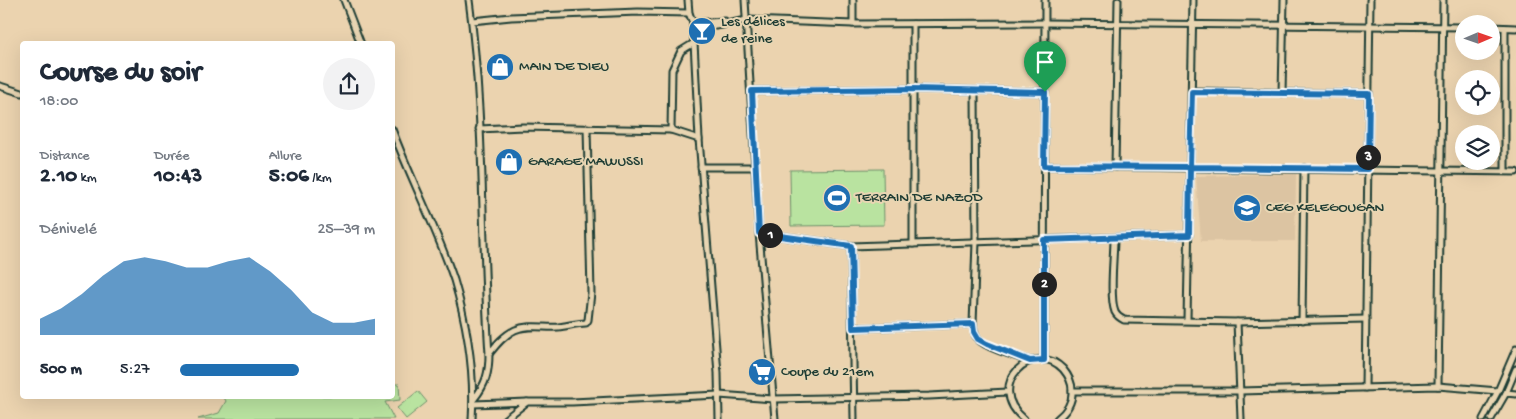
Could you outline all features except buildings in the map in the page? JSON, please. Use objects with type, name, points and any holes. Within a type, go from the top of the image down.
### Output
[{"type":"street","points":[[344,0],[360,41]]},
{"type":"street","points":[[469,0],[483,173],[482,221],[488,354],[488,367],[484,386],[473,402]]},
{"type":"street","points":[[688,0],[689,13],[693,24],[699,139],[719,395],[719,419]]},
{"type":"street","points":[[745,0],[752,91],[759,233],[775,419]]},
{"type":"street","points":[[853,0],[853,24]]},
{"type":"street","points":[[1044,360],[1045,0]]},
{"type":"street","points":[[1114,167],[1118,0]]},
{"type":"street","points":[[1187,320],[1193,0]]},
{"type":"street","points":[[1282,93],[1284,0]]},
{"type":"street","points":[[1365,388],[1370,0]]},
{"type":"street","points":[[1438,386],[1443,0]]},
{"type":"street","points":[[472,21],[511,17],[638,12],[689,13]]},
{"type":"street","points":[[693,24],[716,26],[747,20],[853,24],[1045,23],[1455,27]]},
{"type":"street","points":[[913,24],[913,244]]},
{"type":"street","points":[[1500,28],[1516,28]]},
{"type":"street","points":[[1505,28],[1505,171]]},
{"type":"street","points":[[671,130],[672,70],[681,51],[694,43]]},
{"type":"street","points":[[0,86],[20,92]]},
{"type":"street","points":[[752,91],[914,89],[1045,92]]},
{"type":"street","points":[[975,91],[976,242],[974,332],[978,339],[991,346],[1030,361]]},
{"type":"street","points":[[1192,92],[1369,94]]},
{"type":"street","points":[[480,129],[523,126],[671,130],[699,139]]},
{"type":"street","points":[[488,354],[503,338],[516,329],[522,327],[545,328],[572,325],[586,323],[588,320],[591,293],[587,128]]},
{"type":"street","points":[[395,136],[453,279],[462,312],[472,367],[472,419]]},
{"type":"street","points":[[1044,166],[1516,172]]},
{"type":"street","points":[[701,167],[755,168]]},
{"type":"street","points":[[1302,320],[1304,168]]},
{"type":"street","points":[[759,233],[851,246],[1114,239],[1189,235]]},
{"type":"street","points":[[1114,239],[1113,300],[1118,317],[1124,320],[1237,322],[1366,319]]},
{"type":"street","points":[[851,246],[854,419]]},
{"type":"street","points":[[1237,322],[1241,419]]},
{"type":"street","points":[[853,328],[973,324]]},
{"type":"street","points":[[1483,419],[1498,391],[1516,349]]},
{"type":"street","points":[[1024,419],[1013,408],[1008,392],[1010,382],[1014,373],[1021,366],[1030,361],[1044,360],[1060,366],[1067,373],[1071,382],[1071,400],[1068,409],[1057,419]]},
{"type":"street","points":[[1491,419],[1506,393],[1516,369]]},
{"type":"street","points":[[1072,390],[1240,390],[1438,386],[1498,391]]},
{"type":"street","points":[[473,402],[572,402],[719,395],[773,399],[929,396],[1008,392]]},
{"type":"street","points":[[1506,393],[1516,394]]},
{"type":"street","points":[[505,419],[527,402]]},
{"type":"shaded area","name":"CEG KELEGOUGAN","points":[[1296,174],[1295,241],[1201,241],[1196,176]]},
{"type":"green space","name":"TERRAIN DE NAZOD","points":[[883,169],[884,225],[791,226],[790,170]]},
{"type":"green space","points":[[395,384],[399,384],[400,400],[385,402],[394,419],[198,419],[219,413],[226,401],[225,399],[395,399]]},
{"type":"green space","points":[[418,391],[427,402],[406,419],[397,408]]},
{"type":"place","name":"Les délices de reine","points":[[702,31]]},
{"type":"place","name":"MAIN DE DIEU","points":[[500,67]]},
{"type":"place","name":"GARAGE MAWUSSI","points":[[509,162]]},
{"type":"place","name":"TERRAIN DE NAZOD","points":[[837,198]]},
{"type":"place","name":"CEG KELEGOUGAN","points":[[1247,208]]},
{"type":"place","name":"Coupe du 21em","points":[[762,372]]},
{"type":"route","points":[[1045,92],[914,89],[752,91],[759,233],[851,246],[853,328],[973,324],[974,332],[978,339],[987,344],[1030,361],[1044,360],[1044,240],[1189,235],[1190,167],[1368,169],[1369,94],[1192,92],[1190,167],[1114,167],[1044,166],[1045,92]]}]
